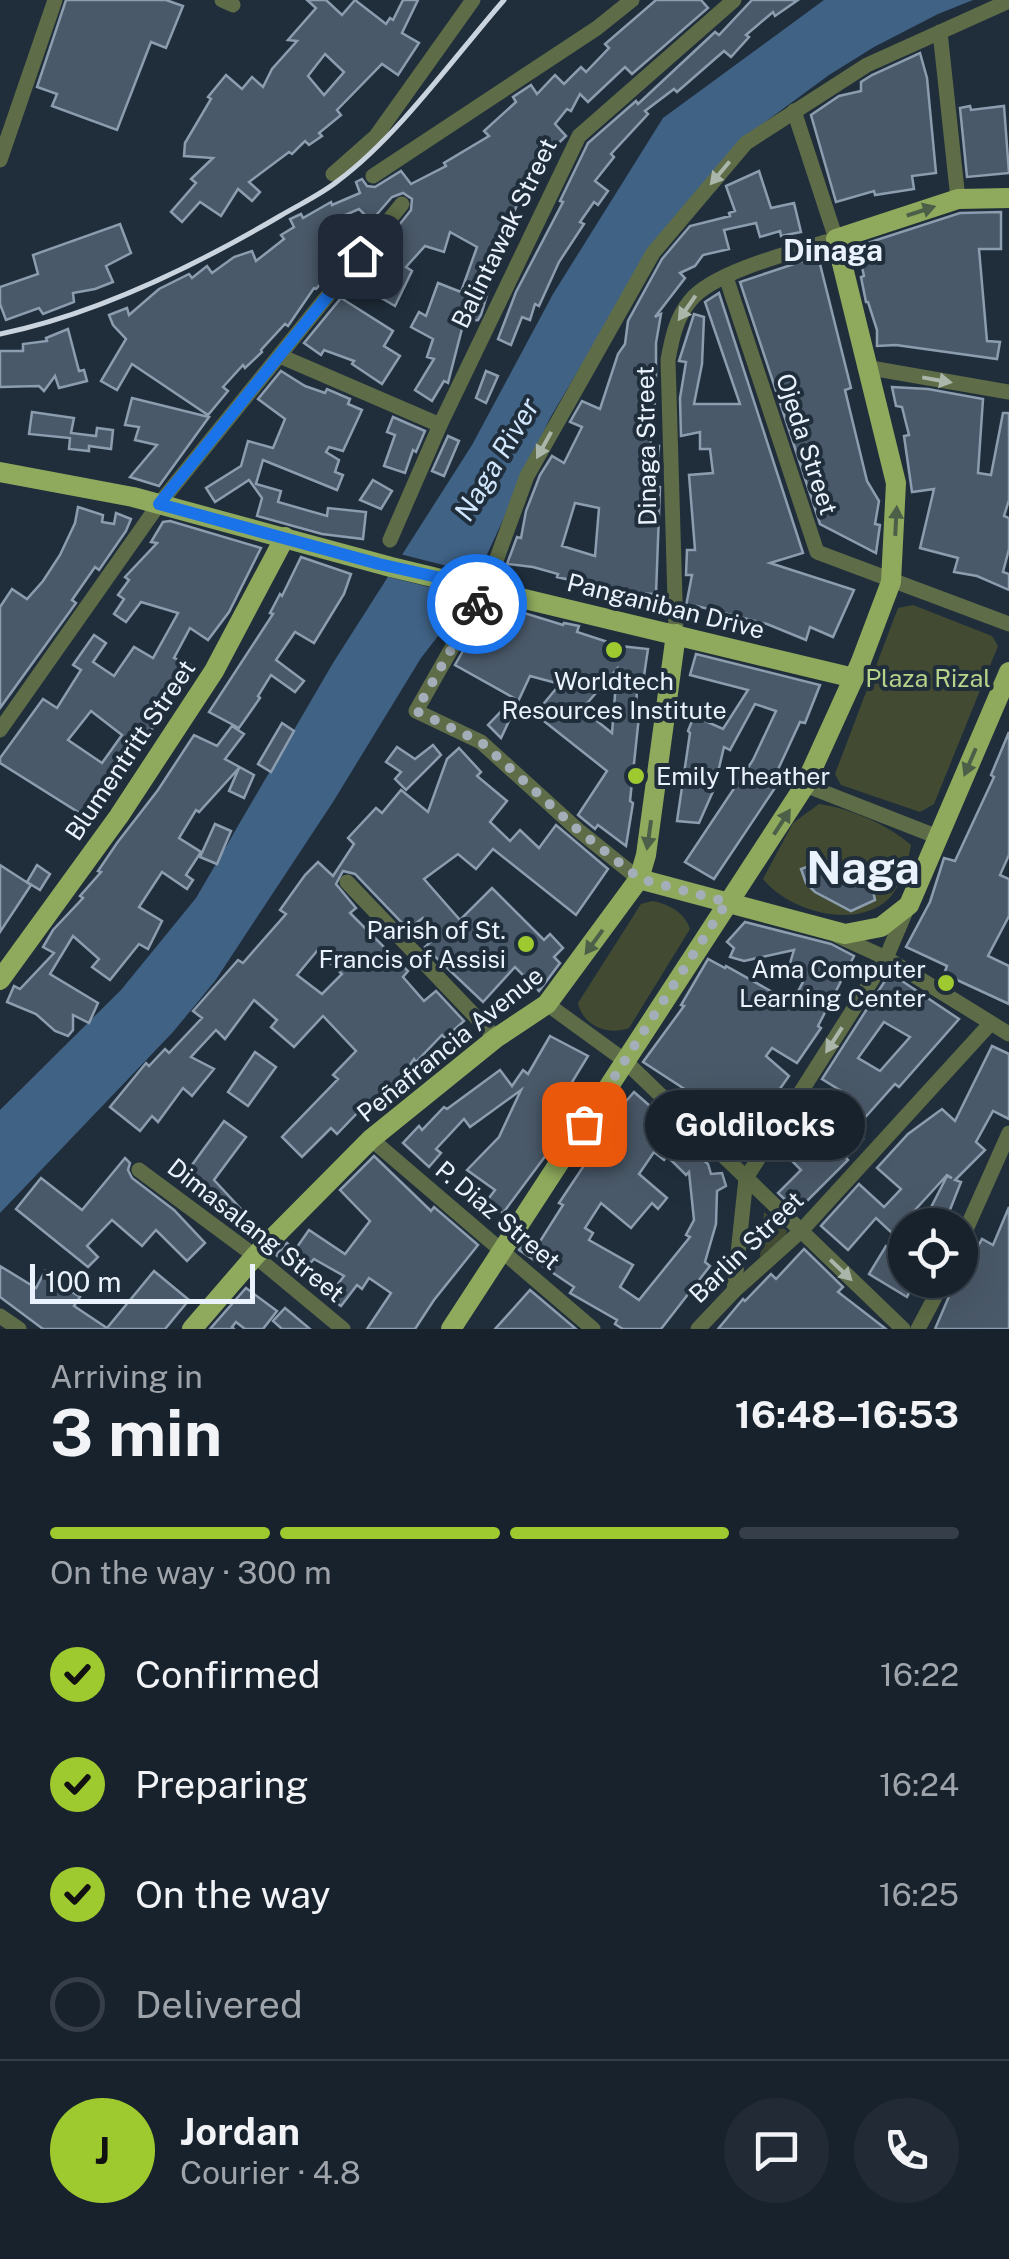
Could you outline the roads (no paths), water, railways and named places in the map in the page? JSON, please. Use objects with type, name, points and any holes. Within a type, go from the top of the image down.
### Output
[{"type":"main road","points":[[451,1329],[806,785],[891,582],[896,484],[836,240],[958,199],[1009,198]]},
{"type":"main road","name":"Panganiban Drive","points":[[0,472],[159,504],[391,567],[854,678]]},
{"type":"main road","name":"Blumentritt Street","points":[[0,980],[120,816],[214,670],[286,537]]},
{"type":"main road","name":"Peñafrancia Avenue","points":[[192,1329],[256,1256],[371,1140],[496,1038],[547,1004],[640,879],[676,634]]},
{"type":"main road","points":[[640,879],[846,934],[868,932],[896,918],[909,904],[1009,672]]},
{"type":"street","points":[[0,160],[55,0]]},
{"type":"street","points":[[332,174],[376,136],[473,0]]},
{"type":"street","points":[[372,176],[597,28],[632,0]]},
{"type":"street","points":[[640,879],[578,830],[481,742],[416,711],[483,588],[527,476],[654,253],[746,143],[867,66],[1009,1]]},
{"type":"street","name":"Balintawak Street","points":[[390,540],[440,425],[578,136],[728,2]]},
{"type":"street","points":[[940,32],[958,199]]},
{"type":"street","points":[[794,111],[836,240]]},
{"type":"street","points":[[0,730],[159,504],[402,204]]},
{"type":"street","name":"Dinaga Street","points":[[676,634],[668,360],[674,328],[692,298],[726,276],[776,256],[836,240]]},
{"type":"street","name":"Ojeda Street","points":[[726,276],[817,552],[1009,624]]},
{"type":"street","points":[[280,356],[440,425]]},
{"type":"street","points":[[865,367],[1009,392]]},
{"type":"street","points":[[806,785],[938,837]]},
{"type":"street","points":[[348,882],[496,1038]]},
{"type":"street","points":[[734,1291],[746,1178],[886,958],[909,904]]},
{"type":"street","points":[[825,930],[886,958],[1009,1034]]},
{"type":"street","points":[[547,1004],[624,1060],[903,1329]]},
{"type":"street","name":"Barlin Street","points":[[698,1329],[801,1231],[990,1024]]},
{"type":"street","points":[[976,1208],[1009,1133]]},
{"type":"street","name":"P. Diaz Street","points":[[371,1140],[593,1329]]},
{"type":"street","name":"Dimasalang Street","points":[[139,1170],[256,1256],[343,1329]]},
{"type":"street","points":[[918,1329],[934,1298]]},
{"type":"street","points":[[0,1316],[19,1329]]},
{"type":"water","name":"Naga River","points":[[824,0],[973,0],[874,47],[739,141],[584,361],[550,418],[466,600],[421,658],[333,802],[215,981],[173,1032],[0,1213],[0,1110],[121,990],[196,898],[333,663],[472,445],[553,294],[663,118]]},
{"type":"railway","points":[[0,334],[73,314],[145,286],[214,253],[325,190],[383,141],[504,0]]},
{"type":"place","name":"Worldtech Resources Institute","points":[[614,650]]},
{"type":"place","name":"Emily Theather","points":[[636,776]]},
{"type":"place","name":"Parish of St. Francis of Assisi","points":[[526,944]]},
{"type":"place","name":"Ama Computer Learning Center","points":[[946,983]]},
{"type":"place","name":"Goldilocks","points":[[584,1124]]},
{"type":"district","name":"Dinaga","points":[[833,250]]},
{"type":"district","name":"Naga","points":[[863,867]]},
{"type":"park label","name":"Plaza Rizal","points":[[928,678]]}]
